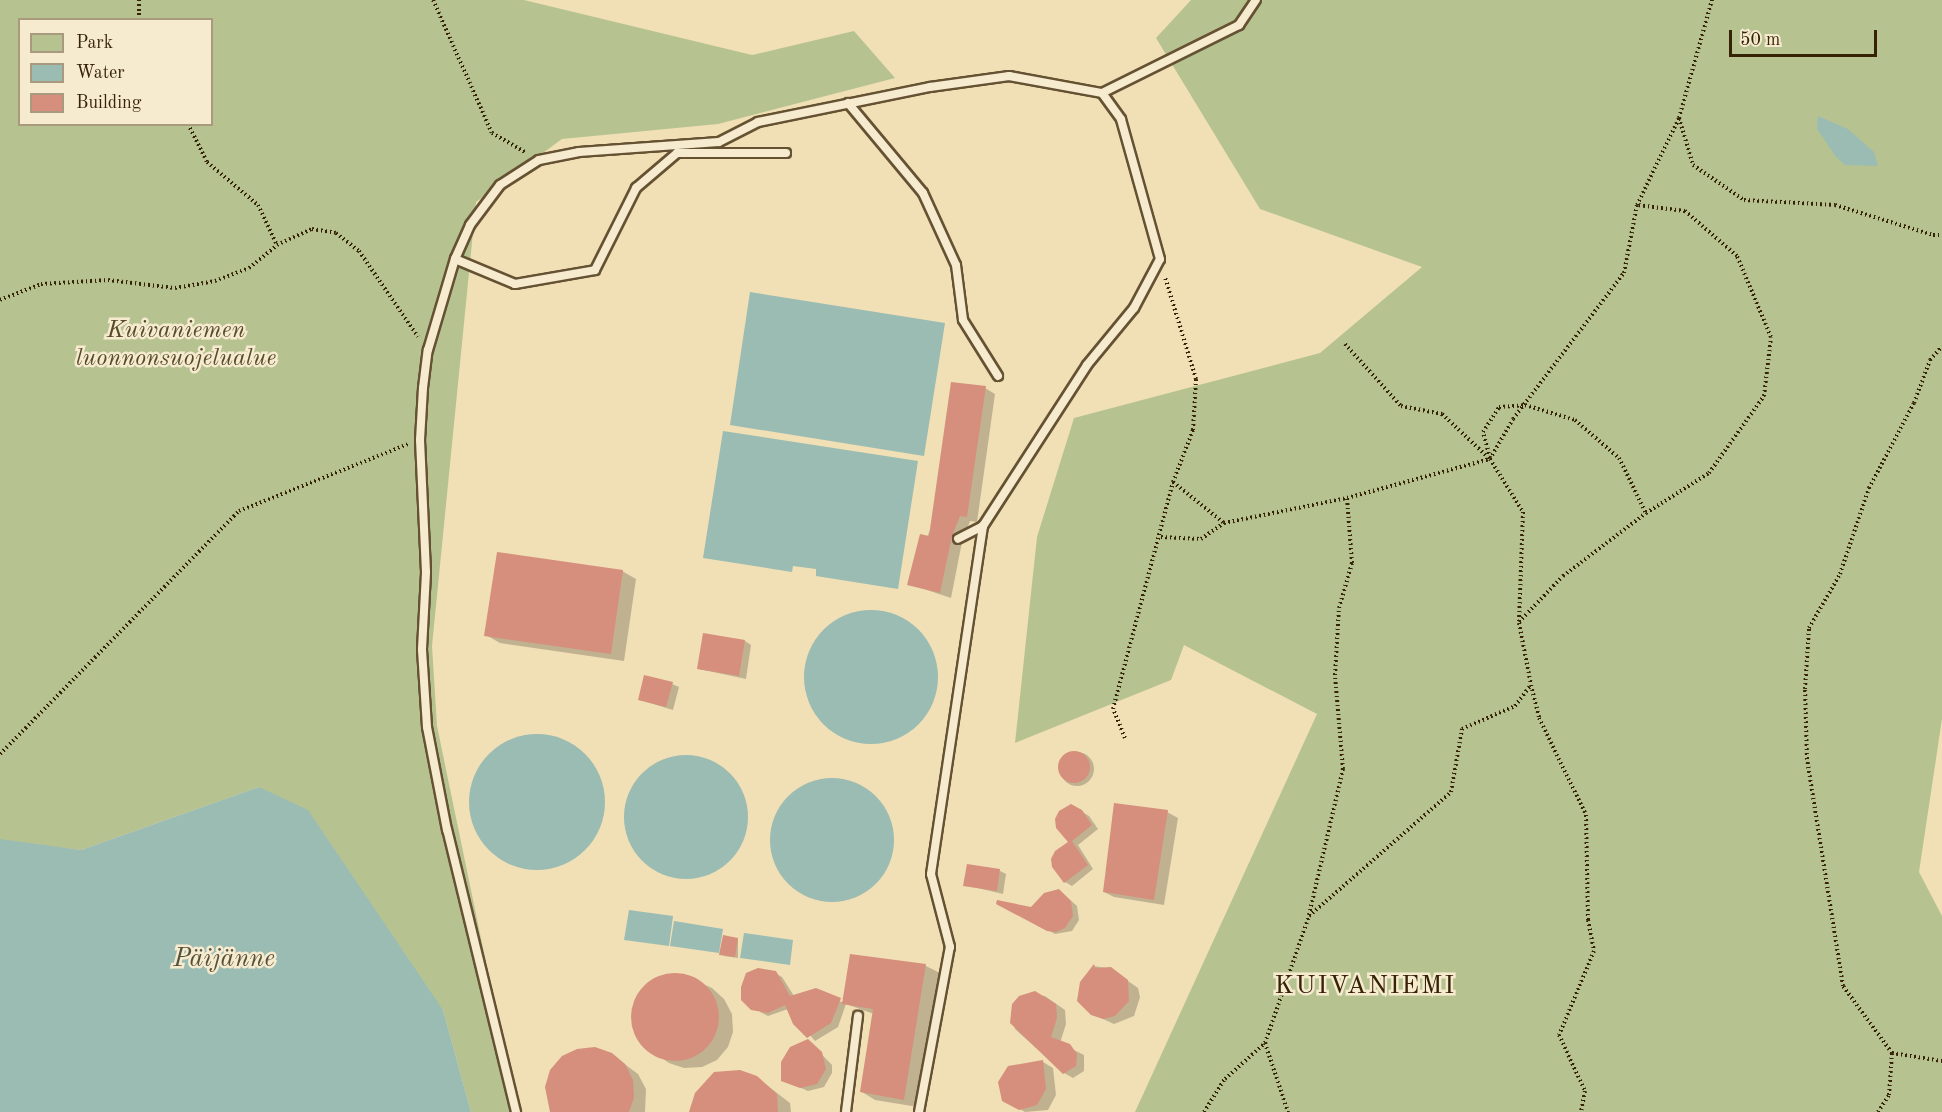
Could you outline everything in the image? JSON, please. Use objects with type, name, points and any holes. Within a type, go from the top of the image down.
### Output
[{"type":"lane","points":[[516,1112],[447,830],[428,727],[422,649],[425,510],[420,440],[428,350],[455,259],[470,225],[500,185],[539,160],[579,152],[719,142],[758,122],[1009,76],[1102,93],[1239,25],[1256,0]]},
{"type":"lane","points":[[919,1112],[950,947],[931,874],[983,526],[1088,364],[1134,308],[1160,259],[1121,119],[1102,93]]},
{"type":"lane","points":[[848,104],[922,193],[956,265],[963,320],[998,376]]},
{"type":"lane","points":[[455,259],[515,284],[595,270],[636,188],[677,153],[786,153]]},
{"type":"lane","points":[[958,539],[983,526]]},
{"type":"lane","points":[[846,1112],[858,1016]]},
{"type":"path","points":[[139,0],[139,18]]},
{"type":"path","points":[[1161,537],[1201,539],[1224,523],[1347,498],[1490,459],[1525,405],[1624,273],[1637,205],[1679,118],[1712,0]]},
{"type":"path","points":[[433,1],[492,133],[539,160]]},
{"type":"path","points":[[1679,118],[1693,165],[1744,200],[1835,205],[1933,235],[1942,234]]},
{"type":"path","points":[[189,126],[207,162],[258,205],[277,245]]},
{"type":"path","points":[[1519,622],[1563,576],[1646,513],[1709,472],[1764,396],[1771,337],[1737,256],[1685,211],[1637,205]]},
{"type":"path","points":[[0,300],[41,284],[108,280],[175,288],[215,281],[249,268],[277,245],[312,229],[336,233],[359,251],[428,350]]},
{"type":"path","points":[[1125,738],[1113,709],[1161,537],[1173,482],[1192,430],[1196,379],[1160,259]]},
{"type":"path","points":[[1345,344],[1401,406],[1442,414],[1490,459],[1523,512],[1519,622],[1531,685],[1539,718],[1586,815],[1588,920],[1594,951],[1559,1035],[1585,1091],[1581,1112]]},
{"type":"path","points":[[1878,1112],[1889,1095],[1892,1053],[1843,986],[1807,759],[1805,688],[1808,638],[1809,628],[1840,574],[1869,488],[1914,403],[1930,360],[1942,346]]},
{"type":"path","points":[[1490,459],[1483,432],[1499,406],[1525,405],[1575,420],[1619,458],[1646,513]]},
{"type":"path","points":[[0,754],[239,511],[420,440]]},
{"type":"path","points":[[1173,482],[1224,523]]},
{"type":"path","points":[[1204,1112],[1225,1079],[1265,1043],[1309,916],[1343,769],[1335,675],[1339,608],[1352,563],[1347,498]]},
{"type":"path","points":[[1309,916],[1451,792],[1461,729],[1515,706],[1531,685]]},
{"type":"path","points":[[1265,1043],[1288,1112]]},
{"type":"path","points":[[1892,1053],[1942,1061]]},
{"type":"green space","name":"Kuivaniemen luonnonsuojelualue","points":[[0,0],[524,0],[752,55],[854,31],[895,78],[718,124],[562,139],[476,202],[432,646],[437,726],[517,1112],[471,1112],[443,1010],[259,787],[81,850],[0,841]]},
{"type":"green space","points":[[1191,0],[1942,0],[1942,719],[1919,872],[1942,916],[1942,1112],[1135,1112],[1317,714],[1184,645],[1171,680],[1015,743],[1037,537],[1074,418],[1320,353],[1422,267],[1260,209],[1156,38]]},
{"type":"water","points":[[1818,116],[1848,129],[1874,152],[1878,166],[1845,165],[1836,157],[1817,129]]},
{"type":"water","points":[[750,292],[945,323],[924,456],[730,425]]},
{"type":"water","points":[[723,431],[918,461],[898,589],[816,576],[816,569],[793,566],[792,572],[703,558]]},
{"type":"water","points":[[871,610],[897,615],[918,630],[933,651],[938,677],[933,703],[918,724],[897,739],[871,744],[845,739],[824,724],[809,703],[804,677],[809,651],[824,630],[845,615]]},
{"type":"water","points":[[537,734],[563,740],[585,754],[599,776],[605,802],[599,828],[585,850],[563,864],[537,870],[511,864],[489,850],[475,828],[469,802],[475,776],[489,754],[511,740]]},
{"type":"water","points":[[686,755],[710,760],[730,773],[743,793],[748,817],[743,841],[730,861],[710,874],[686,879],[662,874],[642,861],[629,841],[624,817],[629,793],[642,773],[662,760]]},
{"type":"water","points":[[832,778],[856,783],[876,796],[889,816],[894,840],[889,864],[876,884],[856,897],[832,902],[808,897],[788,884],[775,864],[770,840],[775,816],[788,796],[808,783]]},
{"type":"water","name":"Päijänne","points":[[259,787],[308,810],[443,1010],[471,1112],[0,1112],[0,839],[81,850]]},
{"type":"water","points":[[629,910],[673,916],[669,946],[624,940]]},
{"type":"water","points":[[674,921],[723,929],[719,953],[670,946]]},
{"type":"water","points":[[744,933],[793,940],[790,965],[740,958]]},
{"type":"building","points":[[951,382],[986,386],[967,517],[960,516],[952,536],[940,593],[907,585],[920,534],[929,536]]},
{"type":"building","points":[[497,552],[623,570],[611,654],[484,636]]},
{"type":"building","points":[[703,633],[745,640],[739,676],[697,669]]},
{"type":"building","points":[[644,675],[673,682],[666,707],[638,700]]},
{"type":"building","points":[[1074,751],[1085,756],[1090,767],[1085,778],[1074,783],[1063,778],[1058,767],[1063,756]]},
{"type":"building","points":[[1114,803],[1168,810],[1154,900],[1103,892]]},
{"type":"building","points":[[1071,804],[1082,810],[1092,825],[1072,841],[1088,865],[1064,883],[1052,867],[1051,859],[1055,851],[1068,842],[1056,828],[1055,819],[1059,811]]},
{"type":"building","points":[[967,864],[1000,869],[997,891],[963,886]]},
{"type":"building","points":[[1059,889],[1071,901],[1073,916],[1065,928],[1056,932],[1047,931],[996,904],[997,900],[1031,907],[1044,893]]},
{"type":"building","points":[[723,935],[738,938],[735,957],[719,955]]},
{"type":"building","points":[[850,954],[926,964],[904,1100],[860,1092],[873,1009],[842,1004]]},
{"type":"building","points":[[1094,964],[1095,968],[1111,967],[1128,980],[1129,1001],[1115,1016],[1103,1019],[1091,1015],[1077,1001],[1080,982]]},
{"type":"building","points":[[758,968],[776,971],[790,996],[816,988],[841,998],[831,1023],[807,1038],[793,1024],[785,1005],[768,1013],[751,1010],[741,1000],[741,987],[746,973]]},
{"type":"building","points":[[675,973],[700,980],[712,992],[719,1017],[712,1042],[700,1054],[675,1061],[650,1054],[638,1042],[631,1017],[638,992],[650,980]]},
{"type":"building","points":[[1035,991],[1056,1004],[1057,1018],[1051,1037],[1070,1044],[1077,1054],[1076,1066],[1063,1074],[1010,1023],[1012,1004],[1019,996]]},
{"type":"building","points":[[808,1039],[822,1052],[826,1069],[817,1084],[800,1088],[781,1081],[781,1062],[790,1047]]},
{"type":"building","points":[[595,1047],[612,1053],[625,1064],[633,1080],[634,1098],[629,1112],[550,1112],[545,1087],[550,1070],[562,1056],[577,1049]]},
{"type":"building","points":[[1043,1060],[1046,1089],[1037,1105],[1019,1110],[1002,1101],[998,1082],[1008,1066]]},
{"type":"building","points":[[740,1070],[757,1076],[777,1094],[778,1112],[689,1112],[695,1093],[714,1072]]},
{"type":"district","name":"KUIVANIEMI","points":[[1365,987]]}]
